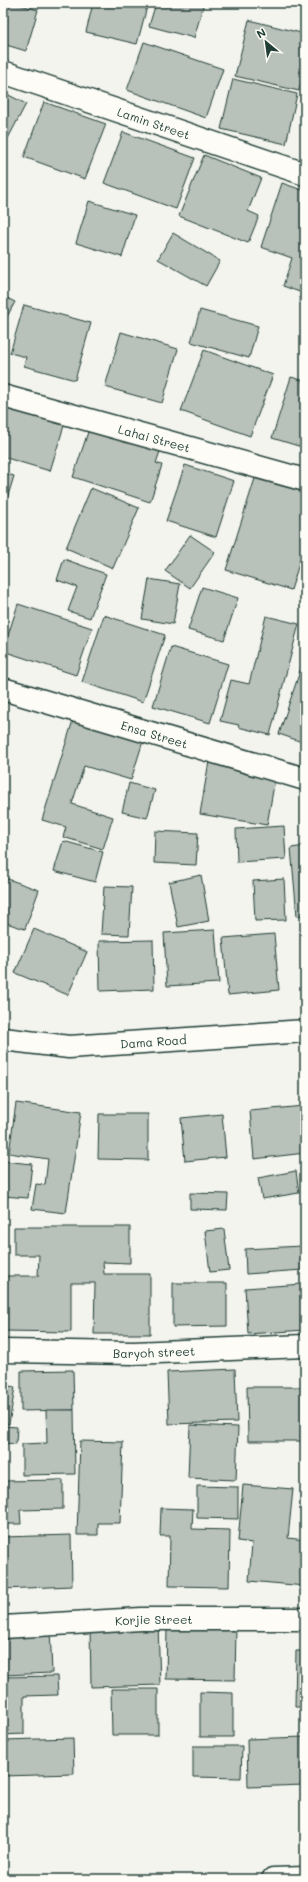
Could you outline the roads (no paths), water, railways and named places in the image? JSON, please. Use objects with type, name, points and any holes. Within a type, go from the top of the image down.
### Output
[{"type":"main road","name":"Lamin Street","points":[[3,72],[305,174]]},
{"type":"main road","name":"Lahai Street","points":[[3,396],[305,480]]},
{"type":"main road","name":"Ensa Street","points":[[3,688],[305,779]]},
{"type":"main road","name":"Dama Road","points":[[3,1039],[69,1047],[305,1031]]},
{"type":"main road","name":"Baryoh street","points":[[3,1351],[134,1353],[305,1346]]},
{"type":"main road","name":"Korjie Street","points":[[3,1627],[141,1619],[305,1618]]},
{"type":"main road","points":[[273,1879],[305,1878]]}]
